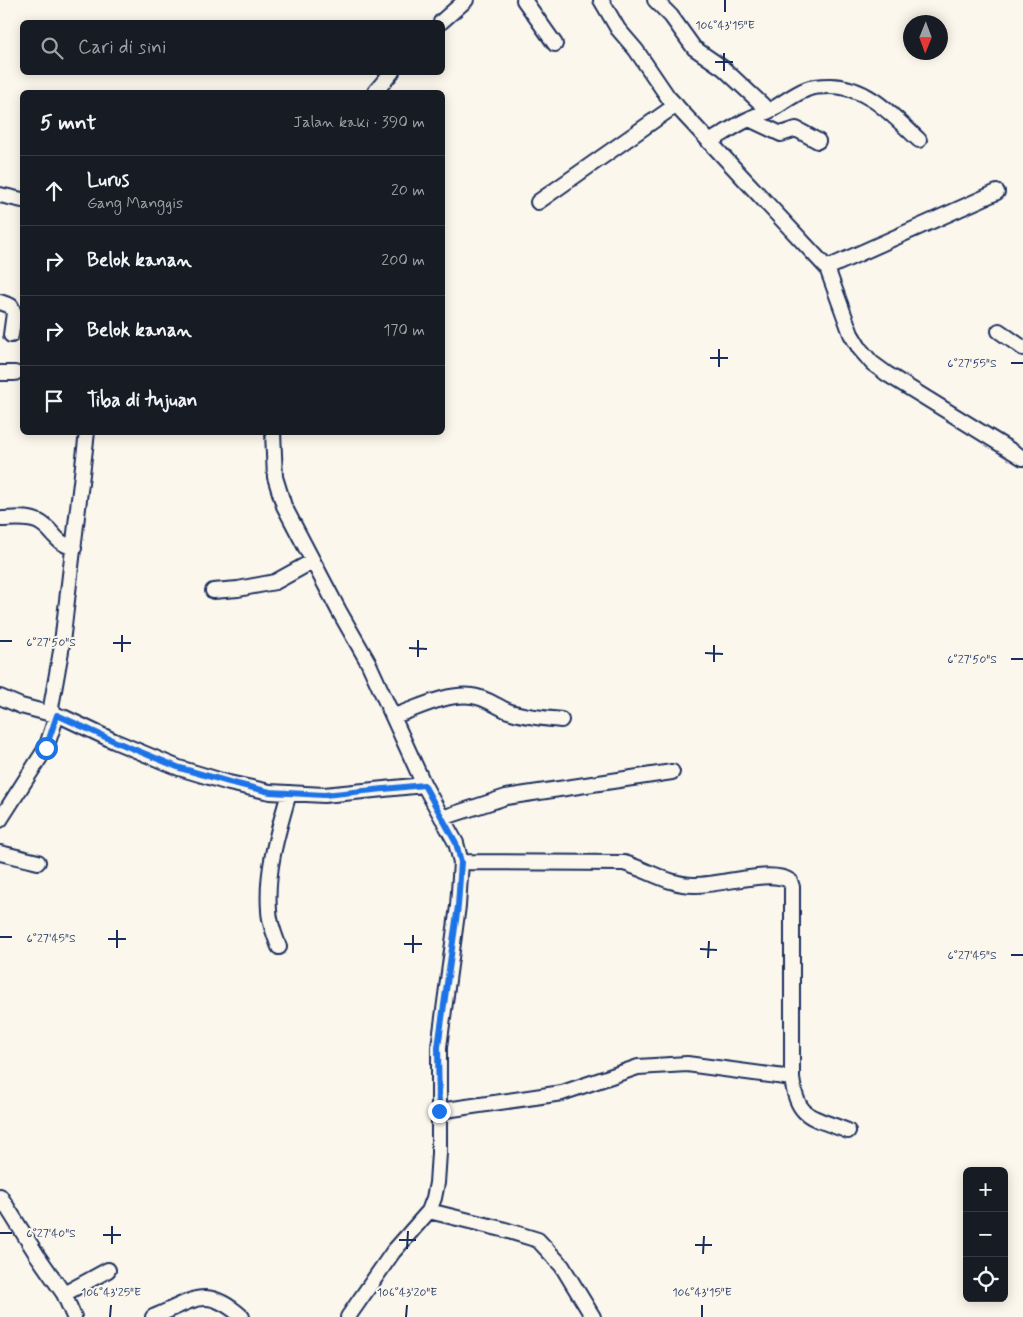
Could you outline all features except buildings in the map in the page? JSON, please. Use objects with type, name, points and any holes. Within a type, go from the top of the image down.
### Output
[{"type":"street","points":[[443,20],[466,0]]},
{"type":"street","points":[[524,0],[555,44]]},
{"type":"street","points":[[601,0],[618,29],[676,105],[827,268],[851,334],[860,349],[872,363],[1023,458]]},
{"type":"street","points":[[654,0],[671,16],[694,48],[724,68],[768,111]]},
{"type":"street","points":[[377,90],[389,75]]},
{"type":"street","points":[[709,142],[809,88],[821,86],[847,88],[872,98],[919,140]]},
{"type":"street","points":[[538,202],[676,105]]},
{"type":"street","points":[[749,119],[781,134],[796,129],[818,141]]},
{"type":"street","points":[[827,268],[997,192]]},
{"type":"street","points":[[0,195],[20,200]]},
{"type":"street","points":[[0,302],[9,305],[13,310],[11,336]]},
{"type":"street","points":[[999,331],[1023,348]]},
{"type":"street","points":[[0,373],[16,374]]},
{"type":"street","points":[[0,820],[46,748],[54,714],[87,435]]},
{"type":"street","points":[[273,435],[275,477],[284,506],[368,662],[424,785],[456,843],[461,862],[458,906],[438,1047],[437,1183],[429,1211],[393,1252],[348,1317]]},
{"type":"street","points":[[0,519],[30,519],[39,522],[60,542],[74,548]]},
{"type":"street","points":[[213,591],[238,589],[275,582],[314,561]]},
{"type":"street","points":[[394,716],[444,699],[473,696],[482,698],[505,710],[561,720]]},
{"type":"street","points":[[0,697],[21,706],[54,714],[180,768],[270,792],[324,795],[424,785]]},
{"type":"street","points":[[442,818],[506,797],[672,772]]},
{"type":"street","points":[[279,947],[269,912],[270,870],[274,847],[289,793]]},
{"type":"street","points":[[0,853],[38,862]]},
{"type":"street","points":[[461,862],[624,863],[636,866],[662,879],[678,884],[696,886],[777,876],[790,881],[792,887],[792,1078],[794,1095],[799,1108],[808,1116],[848,1130]]},
{"type":"street","points":[[439,1111],[562,1092],[638,1067],[687,1064],[792,1078]]},
{"type":"street","points":[[0,1196],[37,1256],[64,1294],[74,1317]]},
{"type":"street","points":[[429,1211],[538,1240],[562,1266],[593,1317]]},
{"type":"street","points":[[64,1294],[108,1270]]},
{"type":"street","points":[[153,1317],[189,1300],[206,1298],[218,1300],[234,1309],[242,1317]]},
{"type":"route","points":[[46,748],[57,715],[180,768],[270,792],[324,795],[424,785],[456,843],[461,862],[451,964],[438,1047],[439,1111]]}]
